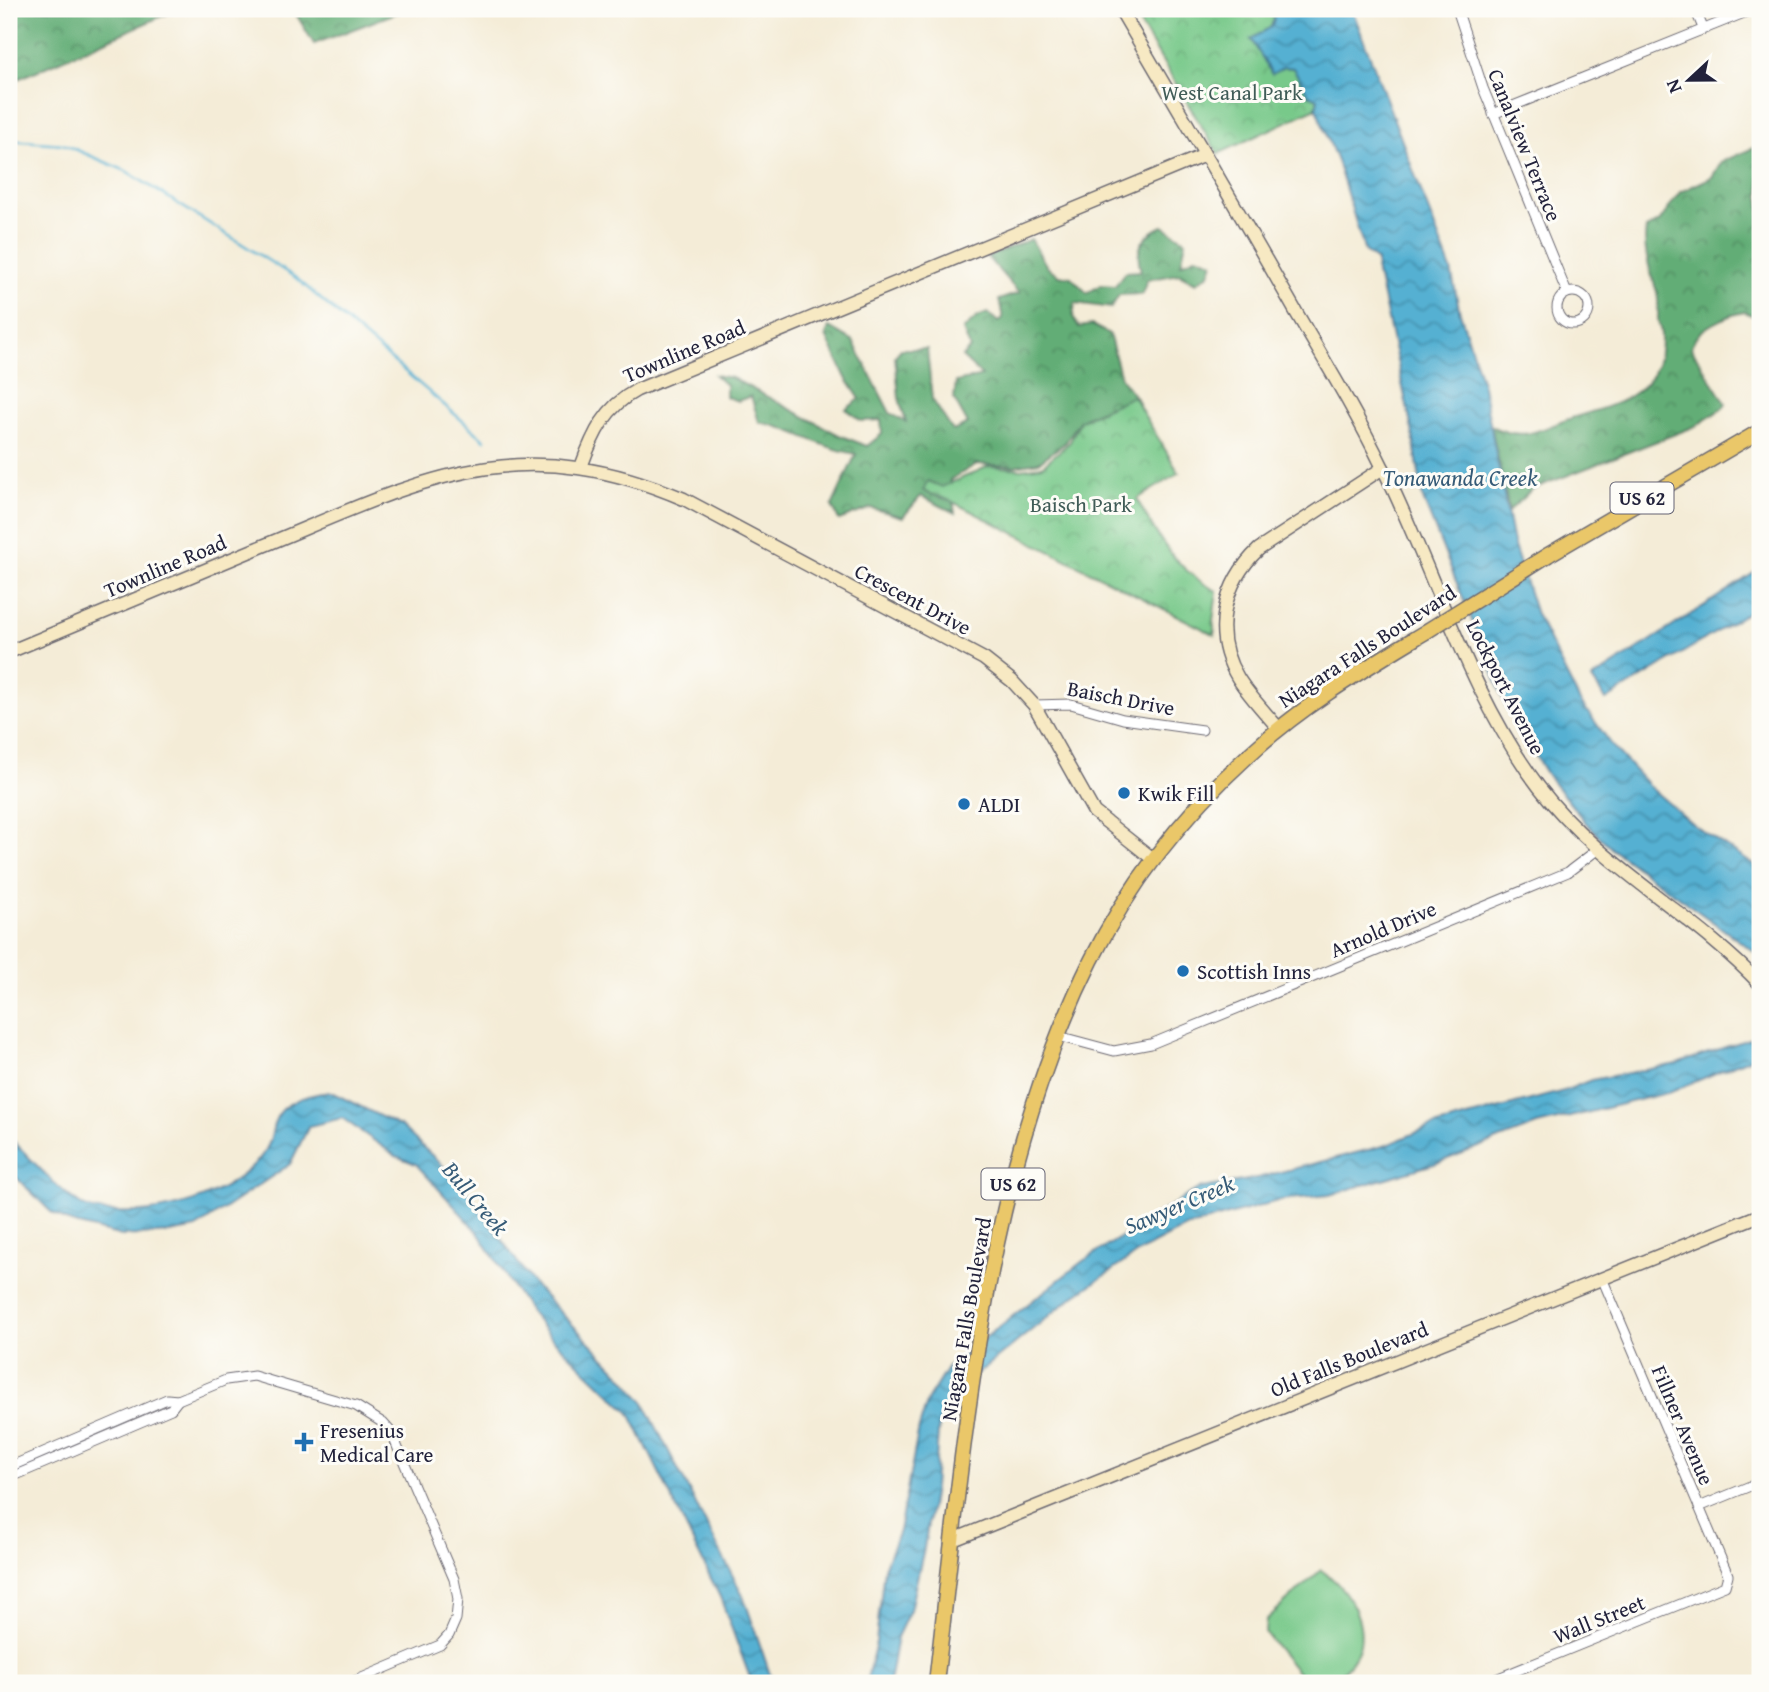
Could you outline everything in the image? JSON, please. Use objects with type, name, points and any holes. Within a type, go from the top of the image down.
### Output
[{"type":"main road","name":"Niagara Falls Boulevard","points":[[936,1683],[973,1386],[981,1335],[1015,1176],[1058,1036],[1099,946],[1153,859],[1218,785],[1279,729],[1329,692],[1548,555],[1760,431]]},
{"type":"street","name":"Lockport Avenue","points":[[1120,9],[1383,468],[1471,667],[1506,737],[1553,805],[1597,849],[1726,952],[1760,984]]},
{"type":"street","name":"Canalview Terrace","points":[[1457,9],[1493,114],[1567,293]]},
{"type":"street","points":[[1695,9],[1703,28]]},
{"type":"street","points":[[1493,114],[1754,9]]},
{"type":"street","name":"Townline Road","points":[[9,652],[425,480],[502,466],[581,467],[601,420],[617,403],[637,390],[1205,155]]},
{"type":"street","name":"Crescent Drive","points":[[581,467],[663,490],[984,659],[1012,681],[1034,705],[1086,802],[1111,829],[1153,859]]},
{"type":"street","points":[[1279,729],[1241,684],[1229,659],[1223,617],[1228,594],[1244,564],[1259,549],[1383,468]]},
{"type":"street","name":"Baisch Drive","points":[[1034,705],[1071,704],[1123,719],[1202,730]]},
{"type":"street","name":"Arnold Drive","points":[[1058,1036],[1105,1050],[1139,1048],[1568,872],[1597,849]]},
{"type":"street","name":"Old Falls Boulevard","points":[[953,1540],[1760,1215]]},
{"type":"street","name":"Fillner Avenue","points":[[1602,1278],[1728,1575],[1725,1586]]},
{"type":"street","points":[[9,1467],[167,1399],[178,1400],[226,1380],[254,1376],[356,1406],[375,1416],[391,1432],[454,1579],[457,1609],[449,1635],[440,1645],[350,1683]]},
{"type":"street","points":[[9,1478],[171,1409],[178,1400]]},
{"type":"street","points":[[1699,1507],[1760,1482]]},
{"type":"street","name":"Wall Street","points":[[1486,1683],[1725,1586]]},
{"type":"green space","points":[[9,9],[178,9],[9,83]]},
{"type":"green space","points":[[293,9],[404,9],[404,10],[314,44]]},
{"type":"green space","name":"West Canal Park","points":[[1131,9],[1270,9],[1274,19],[1271,27],[1251,40],[1284,67],[1293,68],[1318,99],[1316,108],[1218,154]]},
{"type":"green space","points":[[1760,145],[1760,319],[1745,312],[1729,316],[1705,329],[1693,341],[1691,348],[1726,403],[1724,407],[1696,426],[1532,489],[1509,511],[1491,426],[1515,434],[1534,432],[1610,406],[1637,392],[1647,382],[1660,354],[1661,335],[1657,292],[1646,253],[1646,229],[1659,222],[1680,192],[1712,177],[1721,162]]},
{"type":"green space","points":[[1163,226],[1186,241],[1181,264],[1197,256],[1213,262],[1209,274],[1196,283],[1179,274],[1147,280],[1142,294],[1119,295],[1111,308],[1075,303],[1073,317],[1079,327],[1092,325],[1109,334],[1121,378],[1139,402],[1140,420],[1110,406],[1080,420],[1066,442],[1039,462],[1014,466],[977,464],[950,480],[955,513],[921,496],[903,517],[871,508],[839,520],[832,506],[856,454],[759,422],[751,396],[738,401],[726,397],[726,385],[715,375],[732,378],[839,435],[867,446],[882,434],[881,420],[861,421],[846,409],[860,399],[846,378],[826,336],[829,327],[853,341],[890,413],[906,422],[899,398],[895,356],[901,349],[927,349],[932,399],[953,431],[968,424],[954,399],[956,382],[982,376],[962,357],[970,348],[963,330],[977,317],[988,313],[998,322],[1003,318],[999,300],[1019,293],[987,257],[1031,239],[1047,267],[1059,275],[1071,277],[1087,293],[1101,285],[1115,286],[1125,272],[1141,271],[1139,256],[1142,244],[1150,234]]},
{"type":"green space","name":"Baisch Park","points":[[1133,396],[1179,473],[1137,499],[1170,552],[1191,574],[1217,591],[1213,621],[1215,635],[951,501],[923,491],[928,481],[942,487],[989,466],[1021,469],[1042,466],[1070,442],[1080,421]]},
{"type":"green space","points":[[1321,1570],[1338,1584],[1351,1602],[1359,1622],[1360,1644],[1353,1661],[1330,1683],[1306,1683],[1265,1633],[1266,1620]]},
{"type":"water","name":"Tonawanda Creek","points":[[1270,9],[1352,9],[1451,270],[1460,313],[1483,386],[1513,543],[1536,614],[1579,700],[1615,749],[1652,789],[1695,826],[1760,869],[1760,956],[1612,849],[1586,823],[1547,775],[1507,708],[1423,499],[1412,429],[1376,274],[1377,261],[1365,252],[1338,164],[1316,108],[1318,99],[1309,95],[1293,68],[1284,67],[1272,74],[1251,39],[1271,27],[1274,19]]},
{"type":"water","points":[[1760,569],[1760,605],[1606,700],[1592,679]]},
{"type":"water","name":"Sawyer Creek","points":[[1760,1035],[1760,1054],[1671,1092],[1537,1125],[1434,1164],[1329,1195],[1281,1200],[1186,1227],[1142,1250],[1070,1299],[950,1396],[939,1420],[934,1488],[924,1548],[910,1610],[897,1637],[889,1683],[866,1683],[876,1642],[884,1568],[899,1531],[919,1428],[928,1399],[948,1367],[1083,1261],[1198,1189],[1253,1179],[1387,1145],[1427,1128],[1564,1091],[1591,1080],[1677,1064]]},
{"type":"water","points":[[331,1092],[402,1127],[461,1183],[534,1285],[643,1401],[744,1598],[773,1683],[752,1683],[720,1597],[630,1413],[552,1338],[528,1310],[477,1231],[416,1164],[396,1156],[342,1118],[309,1126],[290,1164],[196,1228],[170,1233],[122,1236],[71,1223],[51,1212],[9,1170],[9,1137],[54,1182],[87,1208],[134,1212],[174,1207],[212,1193],[246,1172],[266,1150],[274,1124],[283,1109],[297,1100]]},
{"type":"waterway","points":[[9,140],[63,144],[126,171],[296,278],[485,440]]},
{"type":"place","name":"Kwik Fill","points":[[1124,793]]},
{"type":"place","name":"ALDI","points":[[964,804]]},
{"type":"place","name":"Scottish Inns","points":[[1183,971]]},
{"type":"place","name":"Fresenius Medical Care","points":[[304,1442]]},
{"type":"water label","name":"Bull Creek","points":[[476,1198]]}]
